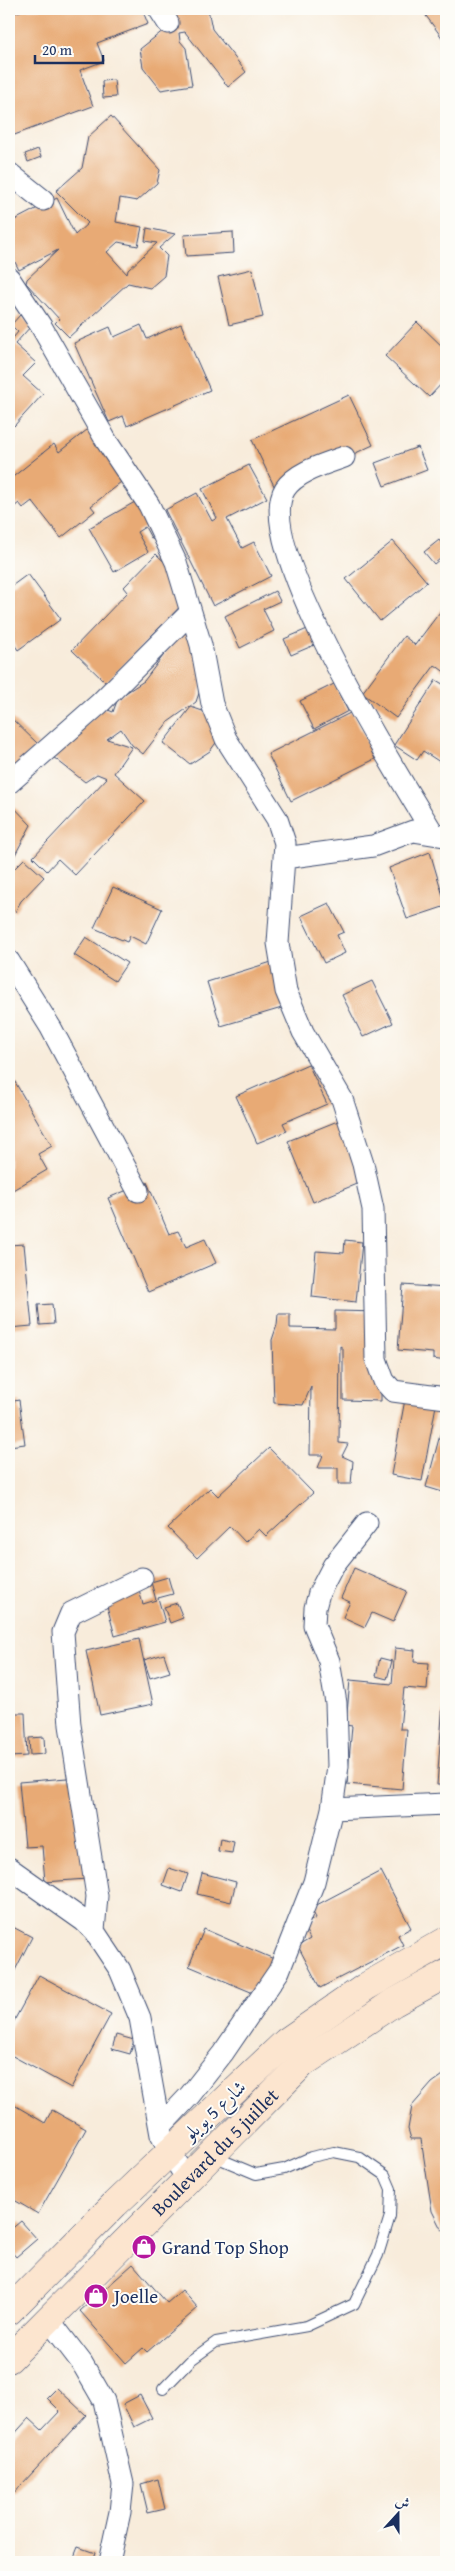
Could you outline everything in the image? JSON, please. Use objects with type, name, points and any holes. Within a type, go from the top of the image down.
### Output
[{"type":"main road","name":"شارع 5 يويلو","points":[[9,2311],[170,2152],[286,2042],[367,1986],[446,1941]]},
{"type":"main road","name":"Boulevard du 5 juillet","points":[[9,2359],[303,2063],[385,2008],[446,1974]]},
{"type":"street","points":[[9,173],[43,200]]},
{"type":"street","points":[[9,278],[41,326],[107,442],[149,505],[176,562],[201,645],[212,704],[226,739],[277,819],[285,843],[278,943],[286,991],[304,1032],[342,1099],[363,1164],[373,1209],[376,1359],[384,1381],[393,1390],[446,1398]]},
{"type":"street","points":[[344,456],[300,475],[286,488],[278,507],[288,554],[327,649],[353,699],[440,835]]},
{"type":"street","points":[[9,783],[99,704],[191,612]]},
{"type":"street","points":[[284,858],[373,846],[413,831],[440,835]]},
{"type":"street","points":[[9,961],[51,1028],[138,1191]]},
{"type":"street","points":[[160,2127],[190,2095],[223,2053],[279,1971],[314,1882],[332,1809],[338,1766],[336,1703],[329,1661],[314,1625],[315,1608],[319,1593],[333,1566],[367,1522]]},
{"type":"street","points":[[94,1931],[97,1896],[70,1725],[63,1632],[71,1613],[142,1578]]},
{"type":"street","points":[[332,1809],[446,1804]]},
{"type":"street","points":[[9,1868],[32,1882],[94,1931],[120,1970],[140,2018],[160,2127],[170,2152],[187,2180]]},
{"type":"street","points":[[49,2320],[82,2363],[104,2401],[123,2484],[120,2512],[110,2562]]},
{"type":"lane","points":[[163,2390],[191,2360],[216,2342],[307,2326],[354,2304],[378,2255],[390,2216],[391,2189],[385,2175],[360,2157],[334,2152],[311,2157],[284,2169],[256,2174],[212,2156]]},
{"type":"building","points":[[26,9],[142,9],[148,24],[97,43],[104,61],[80,70],[93,106],[9,137],[9,15]]},
{"type":"building","points":[[163,9],[208,9],[212,29],[246,72],[228,87],[185,32],[179,33],[180,41],[186,48],[192,85],[161,90],[143,67],[140,49],[174,22]]},
{"type":"building","points":[[421,9],[446,9],[446,43]]},
{"type":"building","points":[[114,80],[116,97],[103,98],[102,81]]},
{"type":"building","points":[[111,116],[160,170],[157,183],[137,201],[120,198],[116,222],[142,227],[138,246],[118,242],[107,252],[127,274],[128,270],[157,243],[145,241],[147,228],[175,234],[159,248],[167,256],[164,276],[150,288],[128,283],[69,337],[55,323],[59,319],[26,283],[27,279],[58,250],[19,270],[9,250],[9,223],[57,198],[75,235],[88,223],[56,191],[82,168],[88,137]]},
{"type":"building","points":[[38,149],[41,157],[28,162],[25,154]]},
{"type":"building","points":[[233,232],[234,253],[186,256],[184,235]]},
{"type":"building","points":[[9,262],[16,297],[9,298]]},
{"type":"building","points":[[252,269],[263,317],[229,325],[218,277]]},
{"type":"building","points":[[9,298],[13,309],[9,310]]},
{"type":"building","points":[[20,315],[31,326],[15,344],[36,363],[23,376],[43,394],[14,426],[9,421],[9,316],[12,316],[12,324]],"holes":[[[12,326],[18,332],[13,338]]]},
{"type":"building","points":[[417,322],[446,350],[446,379],[429,397],[385,356]]},
{"type":"building","points":[[181,324],[210,390],[127,426],[123,416],[109,422],[74,343],[110,327],[114,337],[141,325],[147,339]]},
{"type":"building","points":[[349,395],[373,445],[276,490],[252,440]]},
{"type":"building","points":[[97,422],[136,470],[91,506],[95,511],[61,538],[32,501],[23,508],[19,503],[9,511],[9,480],[54,444],[59,452]]},
{"type":"building","points":[[418,447],[427,470],[384,486],[375,463]]},
{"type":"building","points":[[249,465],[267,498],[227,519],[242,548],[254,542],[271,576],[213,606],[165,510],[197,493],[212,521],[217,518],[202,489]]},
{"type":"building","points":[[142,498],[161,532],[151,538],[145,527],[137,532],[148,552],[114,572],[89,528]]},
{"type":"building","points":[[439,540],[446,549],[446,554],[434,564],[424,552]]},
{"type":"building","points":[[393,541],[427,582],[380,621],[346,579]]},
{"type":"building","points":[[156,554],[195,591],[106,683],[72,650],[128,592],[124,587]]},
{"type":"building","points":[[28,574],[61,619],[18,650],[9,637],[9,588]]},
{"type":"building","points":[[275,591],[280,601],[263,609],[274,631],[240,648],[225,616]]},
{"type":"building","points":[[446,604],[446,673],[435,665],[396,718],[362,693],[404,636],[415,645]]},
{"type":"building","points":[[319,624],[326,640],[291,655],[284,639]]},
{"type":"building","points":[[185,627],[209,663],[196,702],[168,722],[143,754],[132,745],[121,729],[107,739],[132,747],[114,773],[145,801],[75,875],[58,859],[47,871],[33,857],[107,778],[97,774],[85,782],[53,757],[103,708],[113,712],[118,698],[144,681]]},
{"type":"building","points":[[436,680],[446,686],[446,766],[423,751],[417,760],[394,745]]},
{"type":"building","points":[[334,684],[348,711],[314,729],[300,701]]},
{"type":"building","points":[[191,707],[217,716],[226,729],[210,751],[190,764],[163,743]]},
{"type":"building","points":[[352,712],[375,759],[291,801],[268,754]]},
{"type":"building","points":[[9,716],[38,744],[9,775]]},
{"type":"building","points":[[9,802],[31,825],[9,866]]},
{"type":"building","points":[[430,852],[446,906],[407,919],[389,868]]},
{"type":"building","points":[[24,859],[44,877],[21,901],[15,912],[9,906],[9,874]]},
{"type":"building","points":[[113,887],[162,909],[146,944],[130,936],[127,942],[94,928]]},
{"type":"building","points":[[329,903],[344,932],[337,935],[345,953],[324,963],[301,916]]},
{"type":"building","points":[[86,937],[127,963],[115,981],[74,955]]},
{"type":"building","points":[[278,960],[292,1005],[221,1026],[207,982]]},
{"type":"building","points":[[372,981],[393,1023],[363,1037],[342,995]]},
{"type":"building","points":[[308,1064],[327,1104],[283,1123],[287,1131],[257,1143],[236,1096]]},
{"type":"building","points":[[11,1075],[52,1146],[38,1154],[47,1170],[11,1191],[9,1186],[9,1077]]},
{"type":"building","points":[[340,1120],[366,1180],[313,1202],[288,1141]]},
{"type":"building","points":[[147,1182],[169,1234],[178,1231],[186,1247],[205,1239],[216,1263],[148,1292],[108,1198]]},
{"type":"building","points":[[345,1240],[362,1242],[356,1302],[312,1297],[316,1251],[344,1253]]},
{"type":"building","points":[[24,1244],[32,1326],[9,1328],[9,1245]]},
{"type":"building","points":[[403,1285],[446,1288],[446,1361],[433,1359],[433,1353],[398,1350]]},
{"type":"building","points":[[52,1304],[54,1324],[40,1325],[38,1305]]},
{"type":"building","points":[[335,1311],[381,1312],[381,1401],[343,1400],[343,1348],[340,1346],[339,1443],[348,1444],[342,1456],[353,1461],[351,1484],[338,1484],[338,1468],[318,1468],[323,1455],[310,1455],[311,1387],[303,1405],[274,1403],[272,1340],[278,1314],[290,1314],[290,1328],[335,1329]]},
{"type":"building","points":[[406,1394],[437,1400],[422,1481],[391,1475]]},
{"type":"building","points":[[19,1400],[25,1444],[9,1446],[9,1402]]},
{"type":"building","points":[[444,1420],[446,1421],[446,1493],[426,1487]]},
{"type":"building","points":[[269,1448],[313,1493],[266,1536],[259,1529],[245,1542],[230,1526],[197,1558],[168,1528],[210,1488],[218,1496]]},
{"type":"building","points":[[354,1568],[407,1591],[393,1622],[372,1613],[365,1627],[343,1617],[350,1602],[341,1598]]},
{"type":"building","points":[[168,1577],[173,1594],[158,1598],[165,1622],[115,1636],[103,1591],[136,1581],[143,1604],[156,1600],[151,1582]]},
{"type":"building","points":[[177,1603],[183,1618],[170,1623],[164,1607]]},
{"type":"building","points":[[139,1639],[153,1704],[100,1715],[86,1651]]},
{"type":"building","points":[[395,1648],[415,1650],[414,1662],[429,1663],[427,1690],[404,1688],[400,1729],[407,1729],[402,1789],[347,1784],[352,1726],[346,1725],[350,1680],[392,1684]]},
{"type":"building","points":[[164,1654],[170,1672],[150,1678],[144,1660]]},
{"type":"building","points":[[380,1658],[392,1661],[387,1679],[376,1676]]},
{"type":"building","points":[[443,1702],[446,1703],[446,1785],[437,1785]]},
{"type":"building","points":[[9,1713],[25,1713],[27,1756],[9,1757]]},
{"type":"building","points":[[44,1737],[45,1754],[30,1755],[29,1738]]},
{"type":"building","points":[[79,1777],[87,1879],[45,1882],[42,1846],[25,1847],[19,1782]]},
{"type":"building","points":[[220,1839],[234,1842],[232,1853],[218,1851]]},
{"type":"building","points":[[169,1868],[188,1874],[182,1892],[163,1885]]},
{"type":"building","points":[[381,1871],[411,1928],[398,1935],[403,1945],[320,1988],[298,1946],[310,1939],[303,1925],[316,1918],[311,1908]]},
{"type":"building","points":[[202,1873],[236,1882],[231,1902],[197,1894]]},
{"type":"building","points":[[9,1925],[32,1937],[9,1982]]},
{"type":"building","points":[[204,1929],[274,1959],[258,1995],[189,1966]]},
{"type":"building","points":[[39,1975],[111,2014],[71,2088],[9,2054],[9,2030]]},
{"type":"building","points":[[116,2035],[134,2040],[130,2054],[112,2049]]},
{"type":"building","points":[[446,2073],[446,2235],[432,2211],[421,2139],[411,2139],[408,2129],[412,2106],[432,2083]]},
{"type":"building","points":[[9,2102],[45,2123],[52,2110],[86,2129],[38,2214],[9,2197]]},
{"type":"building","points":[[21,2221],[37,2239],[16,2257],[9,2249],[9,2231]]},
{"type":"building","points":[[133,2264],[167,2303],[182,2290],[198,2308],[147,2352],[143,2348],[126,2363],[80,2311]]},
{"type":"building","points":[[57,2388],[86,2415],[9,2498],[9,2453],[12,2449],[9,2446],[9,2440],[29,2418],[42,2430],[60,2411],[47,2398]]},
{"type":"building","points":[[140,2395],[152,2418],[134,2427],[123,2404]]},
{"type":"building","points":[[158,2479],[165,2509],[148,2513],[141,2484]]},
{"type":"building","points":[[78,2547],[95,2553],[92,2562],[72,2562]]},
{"type":"place","name":"Grand Top Shop","points":[[144,2247]]},
{"type":"place","name":"Joelle","points":[[96,2296]]}]
